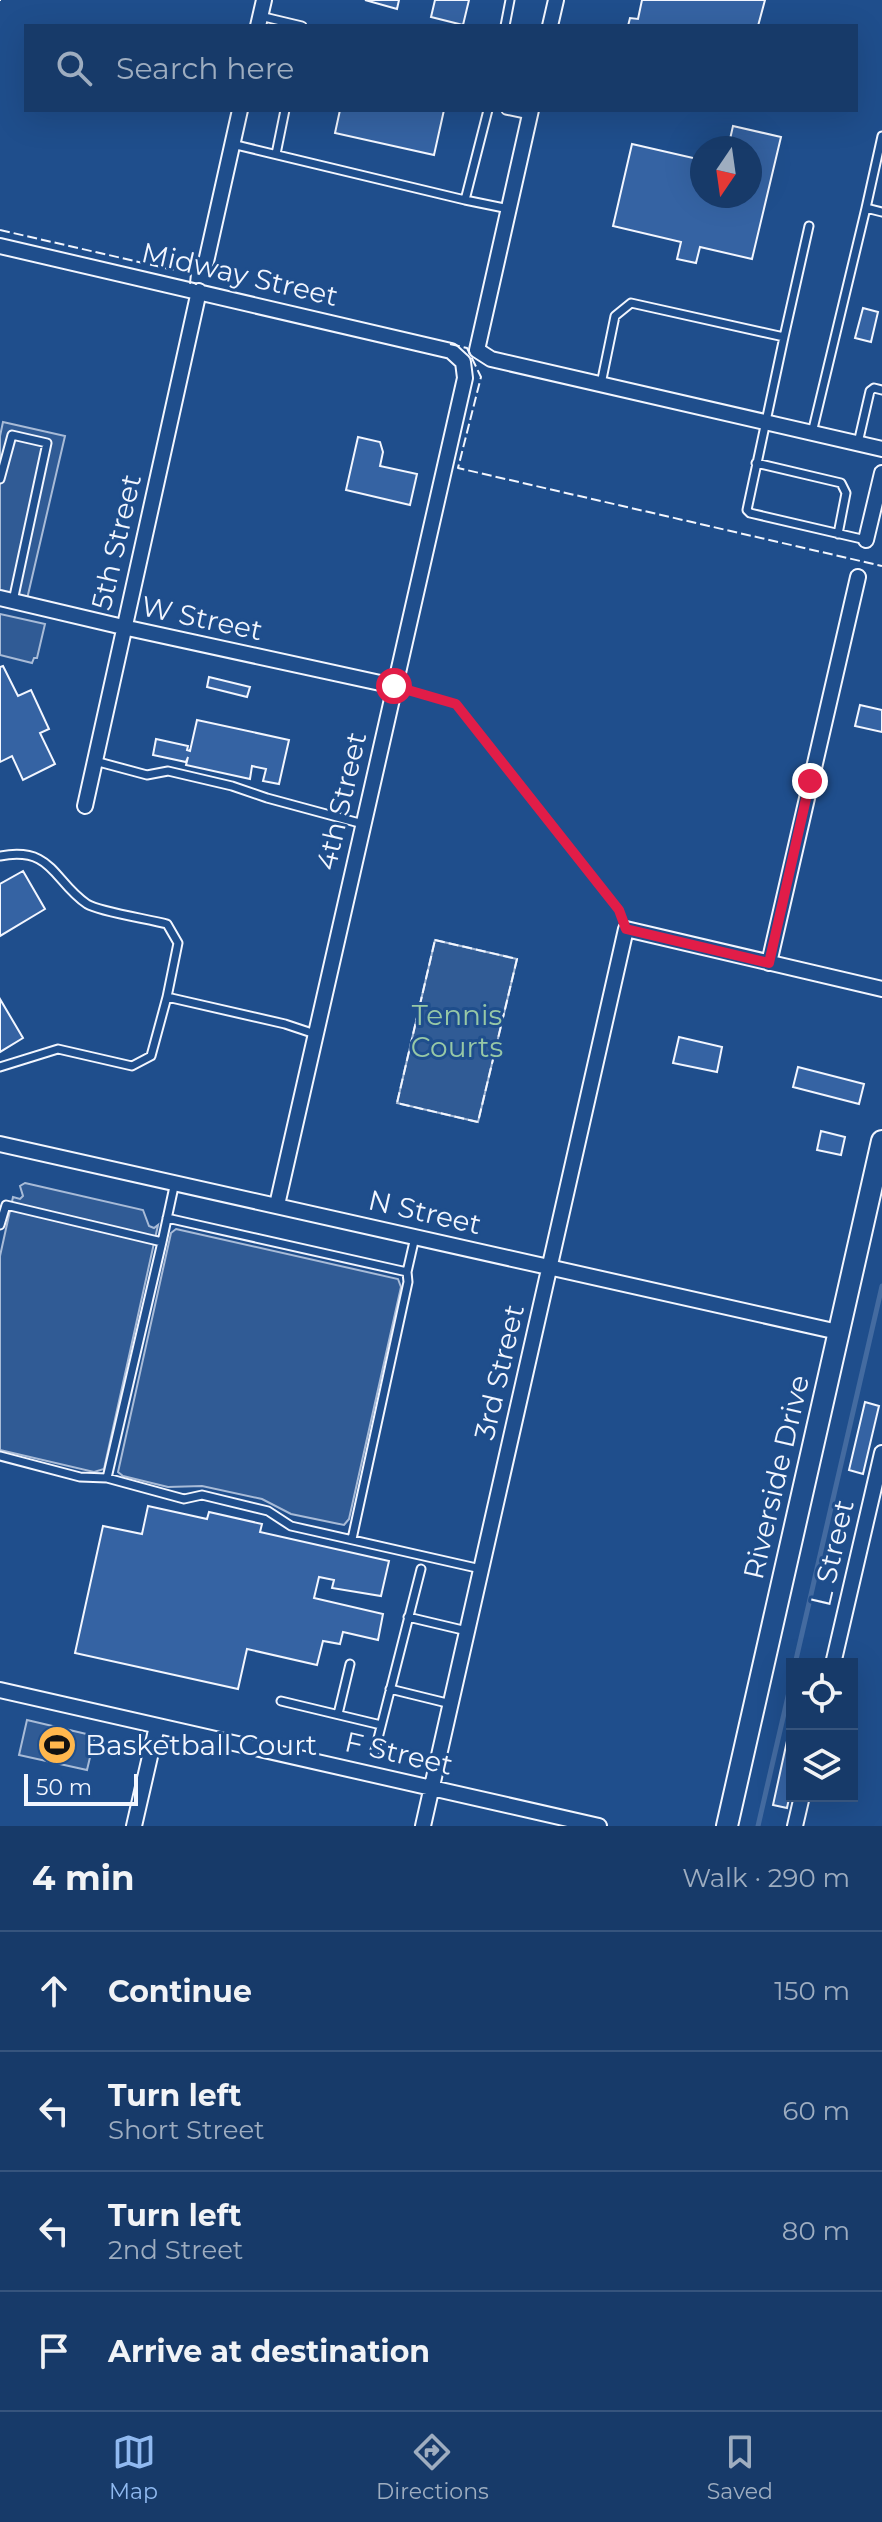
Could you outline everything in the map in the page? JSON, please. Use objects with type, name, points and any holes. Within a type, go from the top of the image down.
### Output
[{"type":"street","points":[[259,21],[264,0]]},
{"type":"street","points":[[550,24],[556,0]]},
{"type":"street","points":[[206,262],[240,112]]},
{"type":"street","points":[[530,112],[477,350],[491,359],[882,449]]},
{"type":"street","name":"Midway Street","points":[[0,246],[451,351],[463,362]]},
{"type":"street","name":"5th Street","points":[[85,806],[199,291]]},
{"type":"street","name":"4th Street","points":[[277,1205],[465,378],[463,362]]},
{"type":"street","points":[[866,540],[882,473]]},
{"type":"street","points":[[769,963],[858,577]]},
{"type":"street","name":"W Street","points":[[7,599],[394,686]]},
{"type":"street","points":[[626,929],[882,989]]},
{"type":"street","name":"3rd Street","points":[[423,1826],[626,929]]},
{"type":"street","name":"Riverside Drive","points":[[727,1826],[882,1141]]},
{"type":"street","name":"N Street","points":[[0,1144],[838,1332]]},
{"type":"street","name":"L Street","points":[[834,1658],[882,1453]]},
{"type":"street","name":"F Street","points":[[0,1690],[599,1826]]},
{"type":"street","points":[[134,1826],[157,1726]]},
{"type":"street","points":[[795,1826],[801,1802]]},
{"type":"lane","points":[[505,24],[510,0]]},
{"type":"lane","points":[[259,21],[285,24]]},
{"type":"lane","points":[[276,154],[285,112]]},
{"type":"lane","points":[[465,200],[487,112]]},
{"type":"lane","points":[[812,433],[882,136]]},
{"type":"lane","points":[[232,144],[509,209]]},
{"type":"lane","points":[[866,208],[882,212]]},
{"type":"lane","points":[[809,226],[746,506],[750,513],[866,540]]},
{"type":"lane","points":[[601,384],[615,316],[631,303],[784,337]]},
{"type":"lane","points":[[858,443],[870,391],[874,388],[882,390]]},
{"type":"lane","points":[[0,479],[12,435],[47,443],[7,599]]},
{"type":"lane","points":[[756,463],[841,483],[846,493],[838,534]]},
{"type":"lane","points":[[95,761],[147,775],[168,771],[363,824]]},
{"type":"lane","points":[[0,856],[17,853],[45,861],[89,905],[167,924],[178,943],[151,1056],[132,1066],[58,1049],[0,1067]]},
{"type":"lane","points":[[167,997],[285,1024],[315,1034]]},
{"type":"lane","points":[[107,1478],[175,1182]]},
{"type":"lane","points":[[0,1225],[6,1205],[162,1242]]},
{"type":"lane","points":[[167,1218],[407,1272]]},
{"type":"lane","points":[[352,1539],[408,1282],[407,1272],[415,1236]]},
{"type":"lane","points":[[0,1456],[80,1477],[107,1478],[184,1499],[202,1495],[268,1511],[291,1526],[481,1569]]},
{"type":"lane","points":[[374,1754],[421,1569]]},
{"type":"lane","points":[[408,1617],[467,1631]]},
{"type":"lane","points":[[338,1714],[350,1664]]},
{"type":"lane","points":[[390,1689],[451,1704]]},
{"type":"lane","points":[[281,1701],[381,1725]]},
{"type":"path","points":[[394,686],[456,704],[619,910],[626,929]]},
{"type":"shaded area","points":[[3,422],[65,436],[27,599],[0,593],[0,436]]},
{"type":"shaded area","points":[[0,614],[45,624],[37,658],[32,663],[0,655]]},
{"type":"shaded area","name":"Tennis Courts","points":[[435,940],[517,959],[478,1122],[397,1103]]},
{"type":"shaded area","points":[[25,1183],[143,1210],[149,1226],[154,1228],[158,1225],[104,1469],[94,1472],[0,1450],[0,1256],[13,1197],[20,1199],[23,1196],[20,1186]]},
{"type":"shaded area","points":[[176,1229],[398,1279],[401,1287],[349,1519],[344,1525],[291,1514],[262,1499],[202,1486],[168,1487],[118,1472],[171,1233]]},
{"type":"shaded area","name":"Basketball Court","points":[[27,1720],[95,1736],[87,1770],[19,1755]]},
{"type":"building","points":[[365,0],[399,0],[397,9]]},
{"type":"building","points":[[435,0],[469,0],[463,24],[431,17]]},
{"type":"building","points":[[642,0],[765,0],[759,24],[628,24],[630,18],[638,19]]},
{"type":"building","points":[[340,112],[444,112],[434,155],[335,133]]},
{"type":"building","points":[[733,126],[781,137],[752,259],[700,247],[696,263],[677,259],[681,242],[613,226],[632,144],[690,157],[690,208],[762,208],[762,136],[731,136]]},
{"type":"building","points":[[863,308],[878,312],[871,342],[855,338]]},
{"type":"building","points":[[358,437],[380,442],[383,452],[380,466],[417,474],[410,505],[346,490]]},
{"type":"building","points":[[3,666],[18,696],[31,690],[49,729],[40,733],[55,764],[23,780],[12,756],[0,762],[0,667]]},
{"type":"building","points":[[209,677],[250,687],[247,697],[207,687]]},
{"type":"building","points":[[860,705],[882,710],[882,732],[855,726]]},
{"type":"building","points":[[197,720],[289,740],[279,784],[263,781],[266,769],[252,766],[250,779],[186,765],[188,757],[186,762],[153,755],[156,739],[188,746],[187,750],[190,751]]},
{"type":"building","points":[[23,871],[45,909],[0,936],[0,884]]},
{"type":"building","points":[[0,999],[23,1038],[0,1052]]},
{"type":"building","points":[[679,1037],[722,1047],[717,1072],[673,1063]]},
{"type":"building","points":[[798,1067],[864,1084],[859,1104],[793,1087]]},
{"type":"building","points":[[821,1131],[845,1137],[841,1155],[817,1150]]},
{"type":"building","points":[[865,1402],[879,1406],[863,1474],[849,1470]]},
{"type":"building","points":[[148,1506],[207,1519],[209,1512],[262,1524],[260,1532],[389,1561],[381,1596],[332,1588],[334,1580],[319,1577],[314,1598],[383,1614],[378,1640],[343,1632],[340,1644],[323,1641],[317,1665],[247,1649],[238,1689],[75,1653],[103,1526],[142,1534]]},
{"type":"building","points":[[786,1746],[787,1808],[773,1805]]},
{"type":"waterway","points":[[796,1658],[882,1286]]},
{"type":"waterway","points":[[758,1826],[786,1705]]},
{"type":"fence","points":[[0,230],[191,274],[190,283],[197,284]]},
{"type":"fence","points":[[450,344],[467,348],[481,377],[458,468],[882,566]]},
{"type":"fence","points":[[435,940],[517,959],[478,1122],[397,1103],[435,940]]},
{"type":"place","name":"Basketball Court","points":[[57,1745]]},
{"type":"route","points":[[394,686],[456,704],[619,910],[626,929],[769,963],[810,781]]}]
